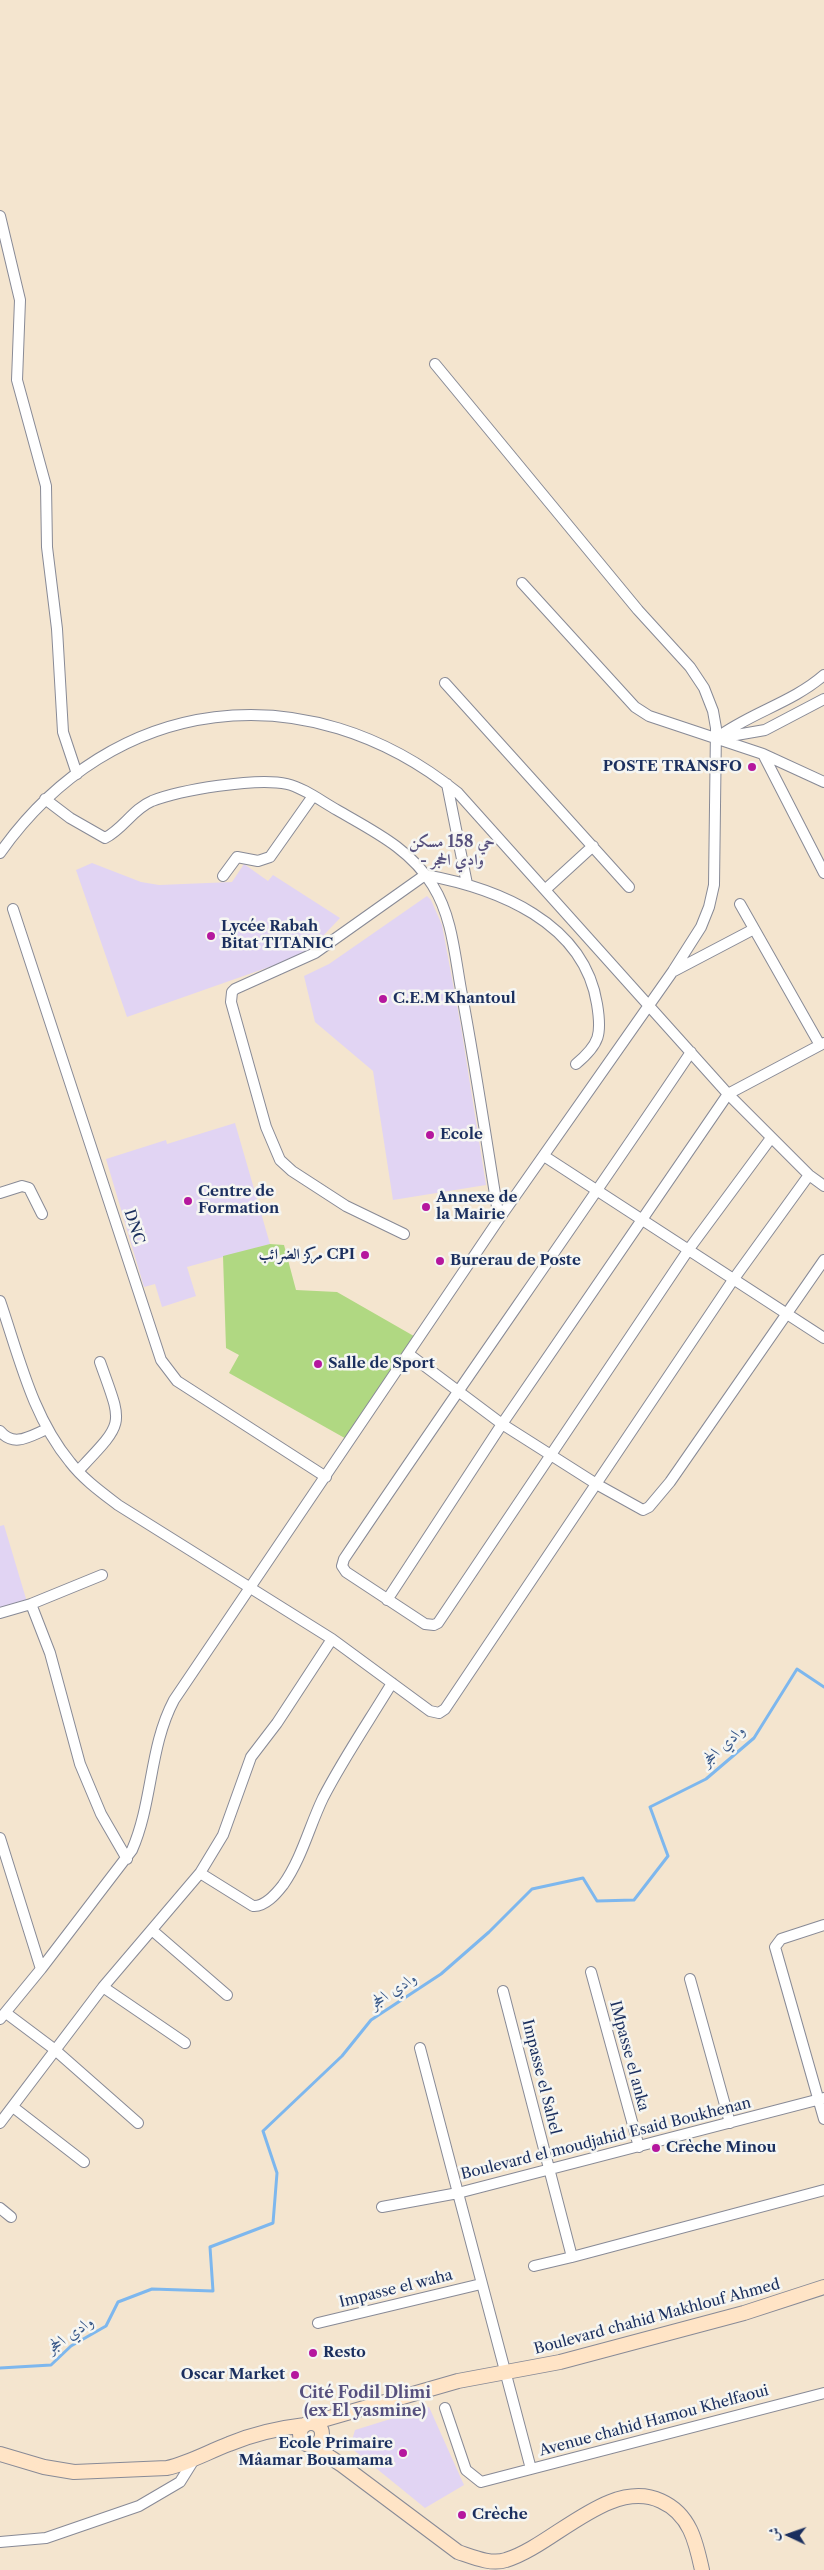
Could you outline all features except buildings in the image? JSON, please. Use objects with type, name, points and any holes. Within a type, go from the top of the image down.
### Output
[{"type":"main road","name":"Boulevard chahid Makhlouf Ahmed","points":[[0,2454],[44,2467],[74,2472],[167,2468],[278,2429],[308,2424],[458,2381],[560,2362],[596,2353],[744,2313],[824,2287]]},
{"type":"main road","name":"Boulevard chahid Makhlouf Ahmed","points":[[315,2440],[352,2412]]},
{"type":"main road","points":[[315,2440],[320,2428],[308,2424],[301,2430],[301,2437],[315,2440],[352,2472],[458,2552],[495,2562],[505,2561],[524,2552],[597,2509],[618,2499],[637,2496],[655,2498],[671,2506],[685,2518],[692,2533],[702,2570]]},
{"type":"main road","points":[[252,2437],[315,2440]]},
{"type":"street","points":[[0,216],[20,300],[17,380],[46,486],[47,548],[57,629],[63,732],[77,774]]},
{"type":"street","points":[[138,2123],[54,2050],[3,2016],[127,1859],[140,1830],[158,1742],[166,1714],[410,1355],[499,1219],[673,971],[701,927],[709,907],[714,885],[715,719],[704,688],[690,667],[638,610],[435,364]]},
{"type":"street","points":[[522,584],[635,707],[649,716],[763,754],[824,782]]},
{"type":"street","points":[[715,739],[732,726],[808,689],[824,675]]},
{"type":"street","points":[[445,683],[629,887]]},
{"type":"street","points":[[715,739],[765,730],[824,699]]},
{"type":"street","points":[[0,853],[45,799],[77,774],[110,752],[138,738],[172,726],[212,718],[243,715],[303,720],[365,737],[398,752],[432,772],[476,812],[728,1094],[809,1175],[824,1186]]},
{"type":"street","points":[[763,754],[824,873]]},
{"type":"street","points":[[45,799],[103,838],[110,835],[134,813],[151,802],[212,788],[269,782],[293,786],[313,796],[407,853],[425,875],[443,906],[450,932],[473,1052],[499,1219]]},
{"type":"street","points":[[447,784],[467,884]]},
{"type":"street","points":[[223,876],[237,856],[258,861],[270,857],[313,796]]},
{"type":"street","points":[[546,889],[593,846]]},
{"type":"street","points":[[404,1234],[346,1206],[292,1171],[280,1160],[266,1127],[230,996],[240,984],[288,967],[315,953],[425,875],[467,884],[520,905],[542,919],[582,960],[593,986],[600,1028],[596,1043],[576,1064]]},
{"type":"street","points":[[387,1600],[502,1424],[728,1094],[822,1044],[740,904]]},
{"type":"street","name":"DNC","points":[[13,909],[161,1360],[178,1381],[326,1477]]},
{"type":"street","points":[[673,971],[754,928]]},
{"type":"street","points":[[691,1052],[598,1191],[457,1391],[343,1562],[342,1566],[346,1572],[425,1624],[434,1625],[438,1622],[549,1455],[690,1249],[771,1138]]},
{"type":"street","points":[[544,1156],[641,1220],[690,1249],[733,1280],[824,1338]]},
{"type":"street","points":[[0,1301],[35,1403],[47,1429],[78,1471],[118,1505],[332,1639],[430,1711],[443,1711],[598,1485],[733,1280],[809,1175]]},
{"type":"street","points":[[0,1193],[22,1186],[29,1188],[42,1214]]},
{"type":"street","points":[[410,1355],[502,1424],[549,1455],[639,1509],[649,1507],[670,1482],[824,1260]]},
{"type":"street","points":[[78,1471],[110,1438],[118,1420],[117,1410],[100,1362]]},
{"type":"street","points":[[0,1431],[8,1440],[16,1441],[47,1429]]},
{"type":"street","points":[[0,1613],[31,1604],[102,1575]]},
{"type":"street","points":[[31,1604],[50,1653],[80,1764],[101,1814],[127,1859]]},
{"type":"street","points":[[0,2123],[103,1987],[153,1931],[200,1873],[223,1835],[237,1790],[251,1757],[277,1723],[332,1639]]},
{"type":"street","points":[[200,1873],[253,1906],[263,1905],[272,1897],[288,1877],[305,1844],[323,1798],[392,1684]]},
{"type":"street","points":[[0,1838],[41,1969]]},
{"type":"street","points":[[824,1925],[781,1939],[775,1947],[821,2099],[824,2119]]},
{"type":"street","points":[[153,1931],[227,1995]]},
{"type":"street","name":"IMpasse el anka","points":[[591,1972],[639,2147]]},
{"type":"street","points":[[690,1979],[730,2123]]},
{"type":"street","points":[[103,1987],[185,2043]]},
{"type":"street","name":"Impasse el Sahel","points":[[503,1991],[572,2257]]},
{"type":"street","points":[[382,2207],[458,2193],[420,2048]]},
{"type":"street","name":"Boulevard el moudjahid Esaid Boukhenan","points":[[506,2371],[480,2284],[458,2193],[549,2171],[821,2099]]},
{"type":"street","points":[[13,2107],[84,2162]]},
{"type":"street","points":[[534,2266],[824,2190]]},
{"type":"street","points":[[0,2208],[11,2217]]},
{"type":"street","name":"Impasse el waha","points":[[318,2323],[480,2284]]},
{"type":"street","name":"Avenue chahid Hamou Khelfaoui","points":[[506,2371],[531,2469],[824,2393]]},
{"type":"street","points":[[445,2408],[466,2470],[481,2482],[531,2469]]},
{"type":"street","points":[[0,2542],[46,2538],[139,2506],[180,2482],[195,2458]]},
{"type":"shaded area","name":"Lycée Rabah Bitat TITANIC","points":[[92,863],[141,882],[159,885],[232,882],[244,864],[268,881],[273,875],[340,918],[306,954],[127,1017],[76,870]]},
{"type":"shaded area","name":"C.E.M Khantoul","points":[[427,896],[431,900],[442,925],[461,1027],[486,1185],[393,1200],[373,1071],[315,1022],[304,976],[329,964]]},
{"type":"shaded area","name":"Centre de Formation","points":[[235,1123],[270,1244],[187,1267],[196,1296],[162,1307],[155,1284],[144,1287],[106,1159],[166,1140],[167,1144]]},
{"type":"shaded area","points":[[4,1525],[27,1602],[0,1610],[0,1526]]},
{"type":"shaded area","name":"Ecole Primaire Mâamar Bouamama","points":[[429,2407],[464,2485],[425,2508],[350,2447],[355,2430]]},
{"type":"green space","name":"Salle de Sport","points":[[270,1244],[284,1245],[296,1290],[337,1292],[419,1339],[350,1441],[229,1373],[239,1355],[226,1348],[223,1256]]},
{"type":"waterway","name":"وادي الحجر","points":[[0,2368],[51,2365],[71,2346],[106,2326],[118,2302],[152,2289],[213,2291],[210,2247],[273,2223],[277,2173],[263,2131],[342,2056],[371,2020],[441,1974],[489,1932],[532,1889],[583,1878],[597,1901],[634,1900],[668,1856],[650,1807],[706,1779],[754,1738],[797,1669],[824,1687]]},
{"type":"place","name":"POSTE TRANSFO","points":[[752,767]]},
{"type":"place","name":"Lycée Rabah Bitat TITANIC","points":[[211,936]]},
{"type":"place","name":"C.E.M Khantoul","points":[[383,999]]},
{"type":"place","name":"Ecole","points":[[430,1135]]},
{"type":"place","name":"Centre de Formation","points":[[188,1201]]},
{"type":"place","name":"Annexe de la Mairie","points":[[426,1207]]},
{"type":"place","name":"مركز الضرائب CPI","points":[[365,1255]]},
{"type":"place","name":"Burerau de Poste","points":[[440,1261]]},
{"type":"place","name":"Salle de Sport","points":[[318,1364]]},
{"type":"place","name":"Crèche Minou","points":[[656,2148]]},
{"type":"place","name":"Resto","points":[[313,2353]]},
{"type":"place","name":"Oscar Market","points":[[295,2375]]},
{"type":"place","name":"Ecole Primaire Mâamar Bouamama","points":[[403,2453]]},
{"type":"place","name":"Crèche","points":[[462,2515]]},
{"type":"district","name":"حي 158 مسكن - وادي الحجر","points":[[452,851]]},
{"type":"district","name":"Cité Fodil Dlimi (ex El yasmine)","points":[[365,2402]]}]
